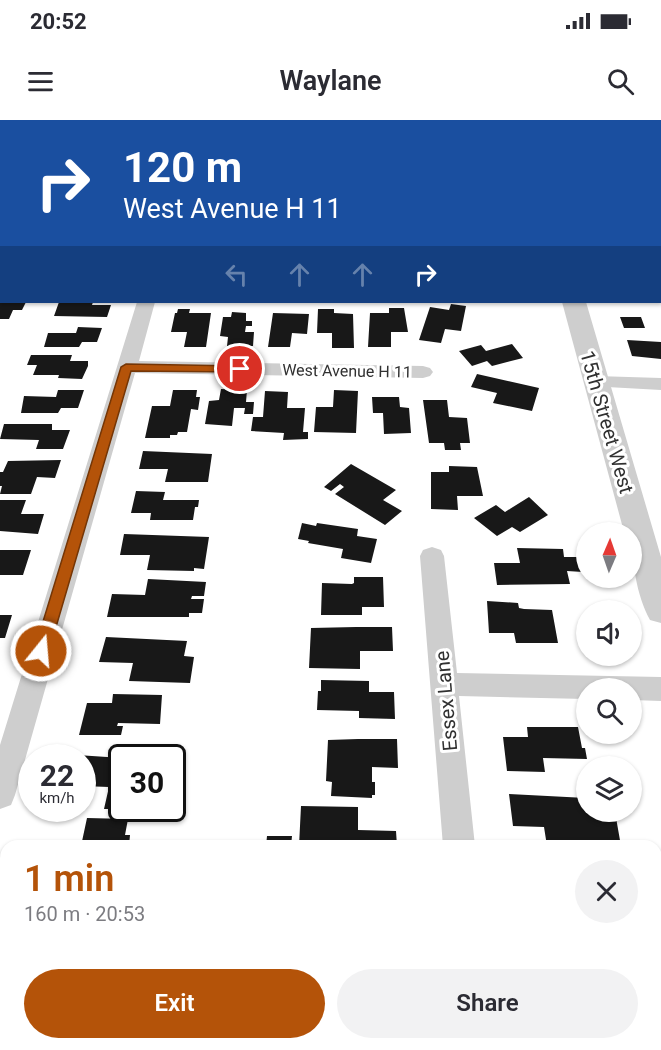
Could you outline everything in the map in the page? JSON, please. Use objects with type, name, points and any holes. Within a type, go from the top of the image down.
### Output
[{"type":"street","points":[[0,795],[8,738],[146,303]]},
{"type":"street","name":"15th Street West","points":[[574,303],[661,611]]},
{"type":"street","name":"West Avenue H 11","points":[[126,367],[423,372]]},
{"type":"street","points":[[596,382],[661,384]]},
{"type":"street","name":"Essex Lane","points":[[432,556],[458,840]]},
{"type":"street","points":[[445,684],[661,689]]},
{"type":"building","points":[[0,303],[26,303],[22,310],[13,310],[9,319],[0,319]]},
{"type":"building","points":[[59,303],[111,305],[107,317],[54,316]]},
{"type":"building","points":[[451,304],[466,306],[461,331],[445,329],[441,343],[419,340],[430,307],[449,310]]},
{"type":"building","points":[[389,308],[404,308],[408,332],[391,332],[391,347],[368,347],[370,313],[389,313]]},
{"type":"building","points":[[178,309],[190,309],[189,313],[211,313],[206,347],[184,347],[187,332],[171,332]]},
{"type":"building","points":[[318,309],[334,309],[334,313],[353,314],[354,348],[332,348],[332,333],[317,333]]},
{"type":"building","points":[[232,312],[246,313],[246,321],[252,321],[252,326],[246,326],[245,332],[254,332],[253,346],[227,346],[228,337],[220,336],[223,317],[231,317]]},
{"type":"building","points":[[273,313],[309,314],[307,334],[292,333],[290,347],[268,347]]},
{"type":"building","points":[[620,317],[641,317],[645,328],[624,328]]},
{"type":"building","points":[[78,327],[102,328],[97,342],[82,342],[79,347],[44,347],[48,333],[76,333]]},
{"type":"building","points":[[627,340],[661,342],[661,359],[632,356]]},
{"type":"building","points":[[512,344],[523,358],[492,366],[487,361],[472,366],[459,351],[481,345],[486,351]]},
{"type":"building","points":[[31,355],[72,355],[70,361],[88,361],[88,366],[82,379],[58,378],[59,375],[33,375],[37,365],[27,365]]},
{"type":"building","points":[[477,374],[539,388],[532,411],[493,403],[497,393],[471,387]]},
{"type":"building","points":[[221,389],[247,390],[246,402],[254,402],[253,414],[244,414],[245,408],[234,408],[232,426],[205,424],[209,401],[219,400]]},
{"type":"building","points":[[58,390],[84,390],[78,408],[61,408],[58,413],[21,413],[24,396],[56,397]]},
{"type":"building","points":[[173,390],[197,390],[196,397],[200,397],[198,410],[191,409],[187,432],[178,432],[177,435],[170,435],[170,438],[145,438],[152,406],[170,406]]},
{"type":"building","points":[[334,390],[358,391],[356,433],[314,432],[316,407],[333,407]]},
{"type":"building","points":[[265,391],[288,392],[287,408],[305,408],[303,432],[308,432],[308,439],[283,440],[284,433],[251,431],[253,417],[263,417]]},
{"type":"building","points":[[372,397],[399,397],[400,407],[409,408],[411,433],[384,434],[383,413],[373,413]]},
{"type":"building","points":[[423,400],[447,400],[449,417],[467,418],[470,443],[460,443],[461,450],[445,450],[444,443],[429,443]]},
{"type":"building","points":[[4,424],[52,424],[52,430],[70,430],[63,449],[36,449],[39,440],[0,439]]},
{"type":"building","points":[[143,451],[212,454],[208,482],[165,482],[168,469],[139,469]]},
{"type":"building","points":[[61,460],[55,478],[37,477],[31,494],[0,494],[2,486],[0,486],[0,472],[3,472],[8,461]]},
{"type":"building","points":[[351,464],[396,490],[383,500],[402,511],[385,525],[335,494],[344,487],[340,484],[331,491],[324,487]]},
{"type":"building","points":[[449,466],[477,467],[483,496],[457,496],[458,510],[431,509],[431,472],[449,472]]},
{"type":"building","points":[[136,491],[165,492],[163,500],[199,500],[198,507],[195,507],[193,520],[150,520],[151,513],[131,513]]},
{"type":"building","points":[[529,497],[548,515],[520,532],[512,527],[497,536],[474,518],[496,505],[505,512]]},
{"type":"building","points":[[0,500],[26,500],[21,514],[44,514],[38,534],[0,531]]},
{"type":"building","points":[[302,523],[358,529],[357,536],[377,539],[371,563],[341,558],[343,549],[298,539]]},
{"type":"building","points":[[124,534],[209,537],[204,569],[194,568],[194,571],[147,570],[150,555],[120,555]]},
{"type":"building","points":[[517,548],[563,549],[564,557],[576,557],[576,572],[567,571],[570,584],[497,585],[494,563],[520,563]]},
{"type":"building","points":[[0,550],[31,550],[23,575],[0,575]]},
{"type":"building","points":[[354,577],[383,577],[384,607],[362,607],[362,615],[321,615],[322,583],[352,584]]},
{"type":"building","points":[[148,579],[206,582],[204,596],[192,596],[191,599],[204,599],[202,613],[189,613],[189,617],[107,617],[112,594],[145,595]]},
{"type":"building","points":[[487,601],[518,603],[519,608],[524,609],[552,610],[558,643],[516,643],[514,633],[489,633]]},
{"type":"building","points":[[0,615],[12,615],[5,638],[0,638]]},
{"type":"building","points":[[392,627],[393,651],[360,651],[360,669],[309,668],[311,628]]},
{"type":"building","points":[[106,637],[187,641],[184,656],[194,657],[190,683],[129,681],[133,663],[99,662]]},
{"type":"building","points":[[321,680],[369,681],[369,692],[394,692],[395,719],[359,718],[359,711],[317,710]]},
{"type":"building","points":[[113,694],[162,695],[160,724],[118,723],[117,726],[123,726],[121,735],[79,735],[87,703],[112,703]]},
{"type":"building","points":[[527,727],[576,727],[576,744],[581,744],[582,748],[585,748],[586,756],[576,756],[576,759],[543,758],[545,772],[507,771],[503,737],[528,737]]},
{"type":"building","points":[[397,739],[398,768],[372,767],[375,795],[372,795],[372,798],[331,796],[332,782],[326,781],[328,740]]},
{"type":"building","points":[[96,756],[108,757],[108,787],[96,787]]},
{"type":"building","points":[[108,791],[108,809],[104,809]]},
{"type":"building","points":[[509,794],[576,797],[576,822],[617,822],[620,840],[546,840],[544,827],[513,826]]},
{"type":"building","points":[[301,806],[358,807],[358,830],[396,831],[397,840],[299,840]]},
{"type":"building","points":[[96,818],[108,819],[108,822],[127,822],[125,835],[130,835],[130,840],[82,840],[86,822],[96,822]]},
{"type":"building","points":[[267,836],[292,836],[292,840],[267,840]]},
{"type":"route","points":[[41,651],[126,367],[240,369]]}]
